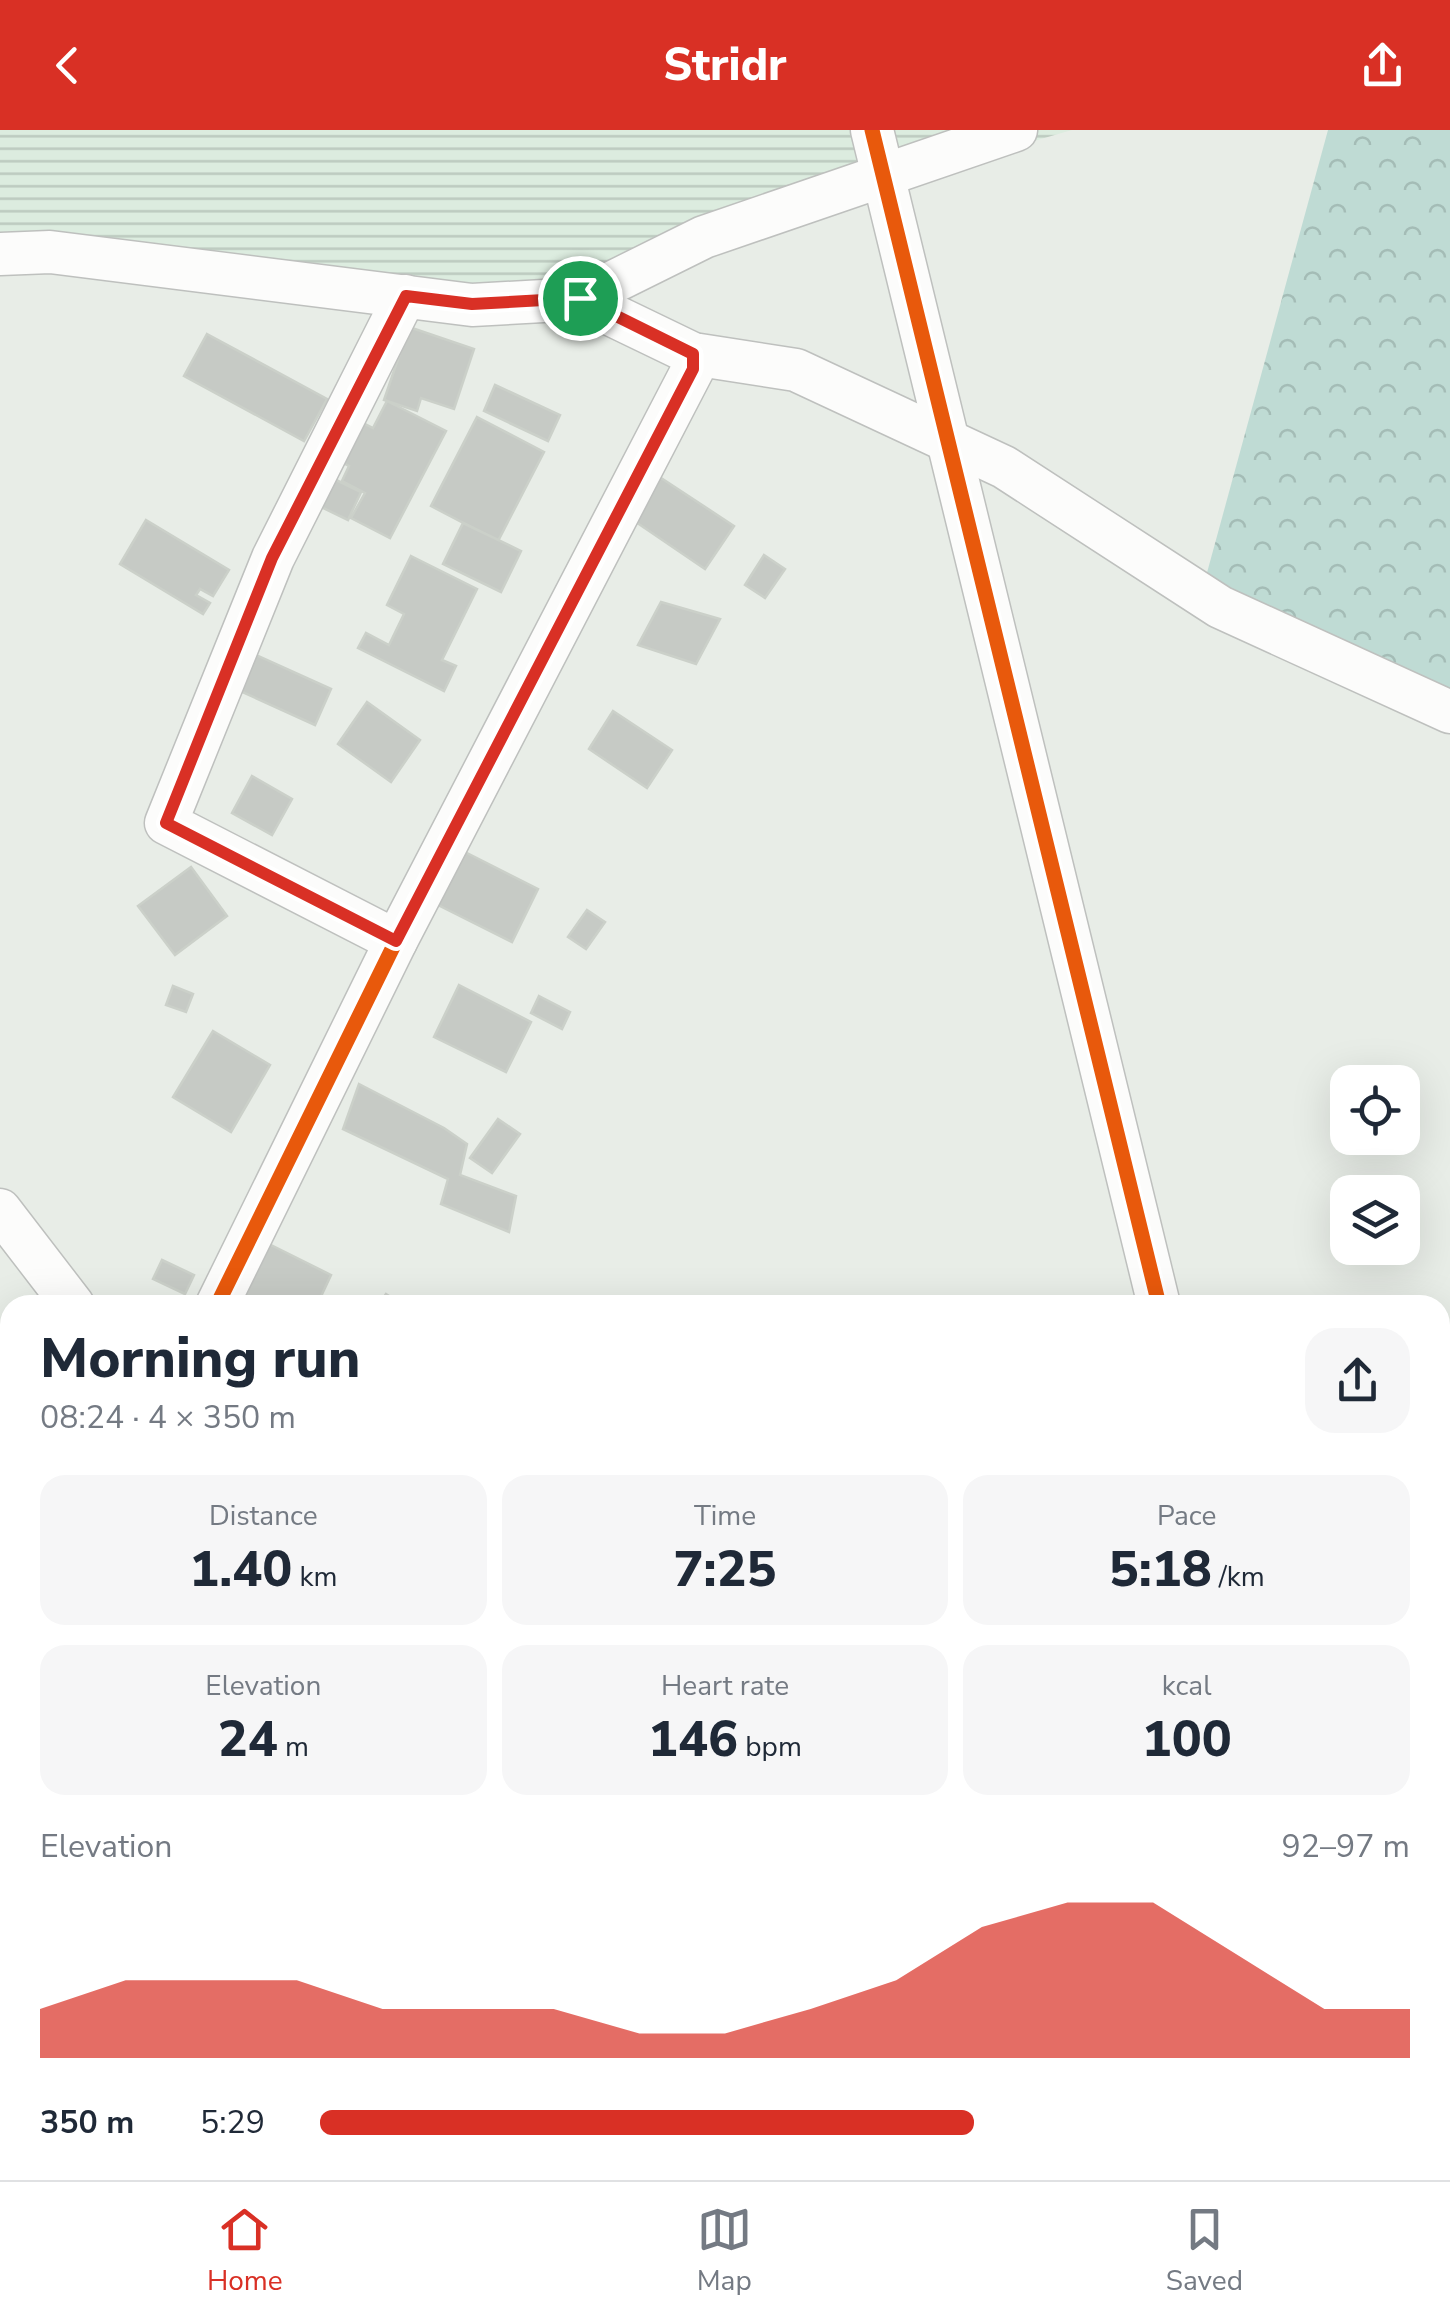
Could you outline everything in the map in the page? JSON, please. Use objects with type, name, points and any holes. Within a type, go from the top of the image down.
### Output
[{"type":"street","points":[[872,130],[1156,1295]]},
{"type":"street","points":[[0,254],[50,252],[472,304],[580,298],[704,237],[1016,130]]},
{"type":"street","points":[[396,941],[166,823],[272,558],[406,296]]},
{"type":"street","points":[[580,298],[693,354],[796,370],[1004,466],[1220,607],[1450,712]]},
{"type":"street","points":[[222,1295],[396,941],[693,369],[693,354]]},
{"type":"street","points":[[0,1210],[65,1295]]},
{"type":"green space","points":[[0,130],[1072,130],[472,305],[0,256]]},
{"type":"green space","points":[[1328,130],[1450,130],[1450,697],[1202,591]]},
{"type":"building","points":[[409,327],[474,349],[454,409],[421,398],[417,411],[384,400]]},
{"type":"building","points":[[207,334],[327,399],[304,441],[184,376]]},
{"type":"building","points":[[495,385],[560,415],[548,441],[484,411]]},
{"type":"building","points":[[387,401],[446,431],[390,538],[351,518],[365,493],[342,481],[349,466],[337,460],[357,420],[373,428]]},
{"type":"building","points":[[477,417],[544,452],[498,541],[431,506]]},
{"type":"building","points":[[655,474],[734,526],[705,569],[627,516]]},
{"type":"building","points":[[330,477],[361,492],[348,520],[317,505]]},
{"type":"building","points":[[146,520],[229,570],[213,596],[200,589],[196,595],[210,603],[203,614],[120,564]]},
{"type":"building","points":[[463,523],[521,551],[501,592],[443,564]]},
{"type":"building","points":[[764,555],[785,569],[765,598],[745,585]]},
{"type":"building","points":[[411,556],[477,589],[442,660],[456,666],[444,691],[358,648],[366,633],[389,645],[404,614],[387,605]]},
{"type":"building","points":[[661,602],[720,619],[696,664],[638,645]]},
{"type":"building","points":[[243,649],[331,689],[315,725],[227,685]]},
{"type":"building","points":[[367,702],[420,740],[391,782],[338,744]]},
{"type":"building","points":[[613,711],[672,750],[647,788],[589,749]]},
{"type":"building","points":[[252,776],[292,799],[272,835],[232,813]]},
{"type":"building","points":[[465,852],[538,889],[512,942],[438,905]]},
{"type":"building","points":[[191,867],[227,916],[175,955],[138,906]]},
{"type":"building","points":[[587,910],[605,922],[586,949],[568,937]]},
{"type":"building","points":[[459,985],[531,1022],[506,1072],[434,1037]]},
{"type":"building","points":[[173,986],[193,994],[186,1012],[166,1005]]},
{"type":"building","points":[[539,996],[570,1012],[562,1029],[531,1013]]},
{"type":"building","points":[[213,1031],[270,1065],[231,1132],[173,1097]]},
{"type":"building","points":[[359,1084],[467,1144],[460,1175],[516,1196],[509,1232],[441,1204],[448,1179],[343,1129]]},
{"type":"building","points":[[498,1119],[520,1134],[492,1173],[470,1158]]},
{"type":"building","points":[[267,1243],[331,1275],[322,1295],[241,1295]]},
{"type":"building","points":[[162,1260],[194,1275],[185,1294],[153,1279]]},
{"type":"cycle path","points":[[872,130],[1157,1295]]},
{"type":"cycle path","points":[[222,1295],[396,941],[693,369],[693,354]]},
{"type":"route","points":[[406,296],[472,304],[580,298],[693,354],[693,369],[396,941],[166,823],[272,558],[406,296]]}]
